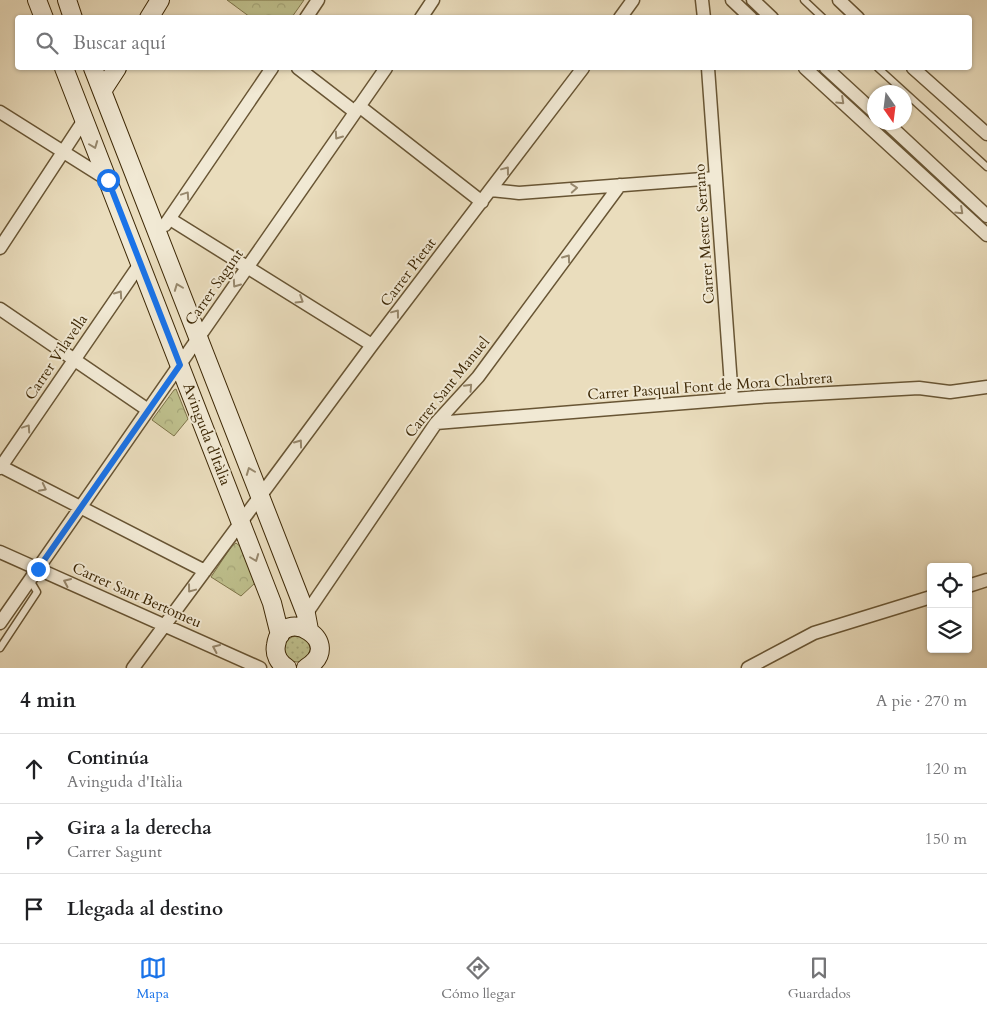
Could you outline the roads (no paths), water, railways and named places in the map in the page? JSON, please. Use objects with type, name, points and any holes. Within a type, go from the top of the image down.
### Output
[{"type":"main road","points":[[38,0],[43,15]]},
{"type":"main road","points":[[67,0],[73,15]]},
{"type":"main road","points":[[151,15],[160,0]]},
{"type":"main road","name":"Avinguda d'Itàlia","points":[[65,70],[272,603],[280,635],[277,641],[276,655],[288,668]]},
{"type":"main road","name":"Avinguda d'Itàlia","points":[[94,70],[307,622],[317,639],[324,668]]},
{"type":"main road","points":[[102,91],[116,70]]},
{"type":"main road","points":[[280,635],[291,628],[303,628],[307,622]]},
{"type":"main road","points":[[306,668],[313,663],[319,650]]},
{"type":"street","points":[[308,15],[318,0]]},
{"type":"street","points":[[423,15],[433,0]]},
{"type":"street","points":[[622,15],[633,0]]},
{"type":"street","points":[[702,0],[704,15]]},
{"type":"street","points":[[732,0],[748,15]]},
{"type":"street","points":[[755,0],[769,15]]},
{"type":"street","points":[[839,0],[855,15]]},
{"type":"street","points":[[158,236],[271,70]]},
{"type":"street","points":[[301,70],[357,109],[482,202]]},
{"type":"street","name":"Carrer Sagunt","points":[[0,622],[385,70]]},
{"type":"street","name":"Carrer Pietat","points":[[260,497],[372,345],[581,70]]},
{"type":"street","name":"Carrer Mestre Serrano","points":[[708,70],[732,399]]},
{"type":"street","points":[[807,70],[987,235]]},
{"type":"street","points":[[828,70],[867,106]]},
{"type":"street","points":[[916,70],[987,134]]},
{"type":"street","points":[[0,112],[108,180]]},
{"type":"street","points":[[0,248],[84,120]]},
{"type":"street","points":[[895,130],[987,216]]},
{"type":"street","points":[[491,190],[519,193],[716,178]]},
{"type":"street","name":"Carrer Sant Manuel","points":[[307,622],[436,423],[478,377],[620,185]]},
{"type":"street","points":[[170,219],[372,345]]},
{"type":"street","name":"Carrer Vilavella","points":[[0,467],[140,264]]},
{"type":"street","points":[[0,309],[148,410]]},
{"type":"street","name":"Carrer Pasqual Font de Mora Chabrera","points":[[436,423],[732,399],[919,388],[950,392],[987,388]]},
{"type":"street","points":[[0,467],[205,571]]},
{"type":"street","points":[[133,668],[260,497]]},
{"type":"street","name":"Carrer Sant Bertomeu","points":[[0,552],[260,668]]},
{"type":"street","points":[[972,585],[987,580]]},
{"type":"street","points":[[748,668],[814,633],[927,598]]},
{"type":"lane","points":[[804,0],[820,15]]},
{"type":"lane","points":[[880,70],[987,167]]},
{"type":"lane","points":[[0,648],[37,592],[30,580]]}]
